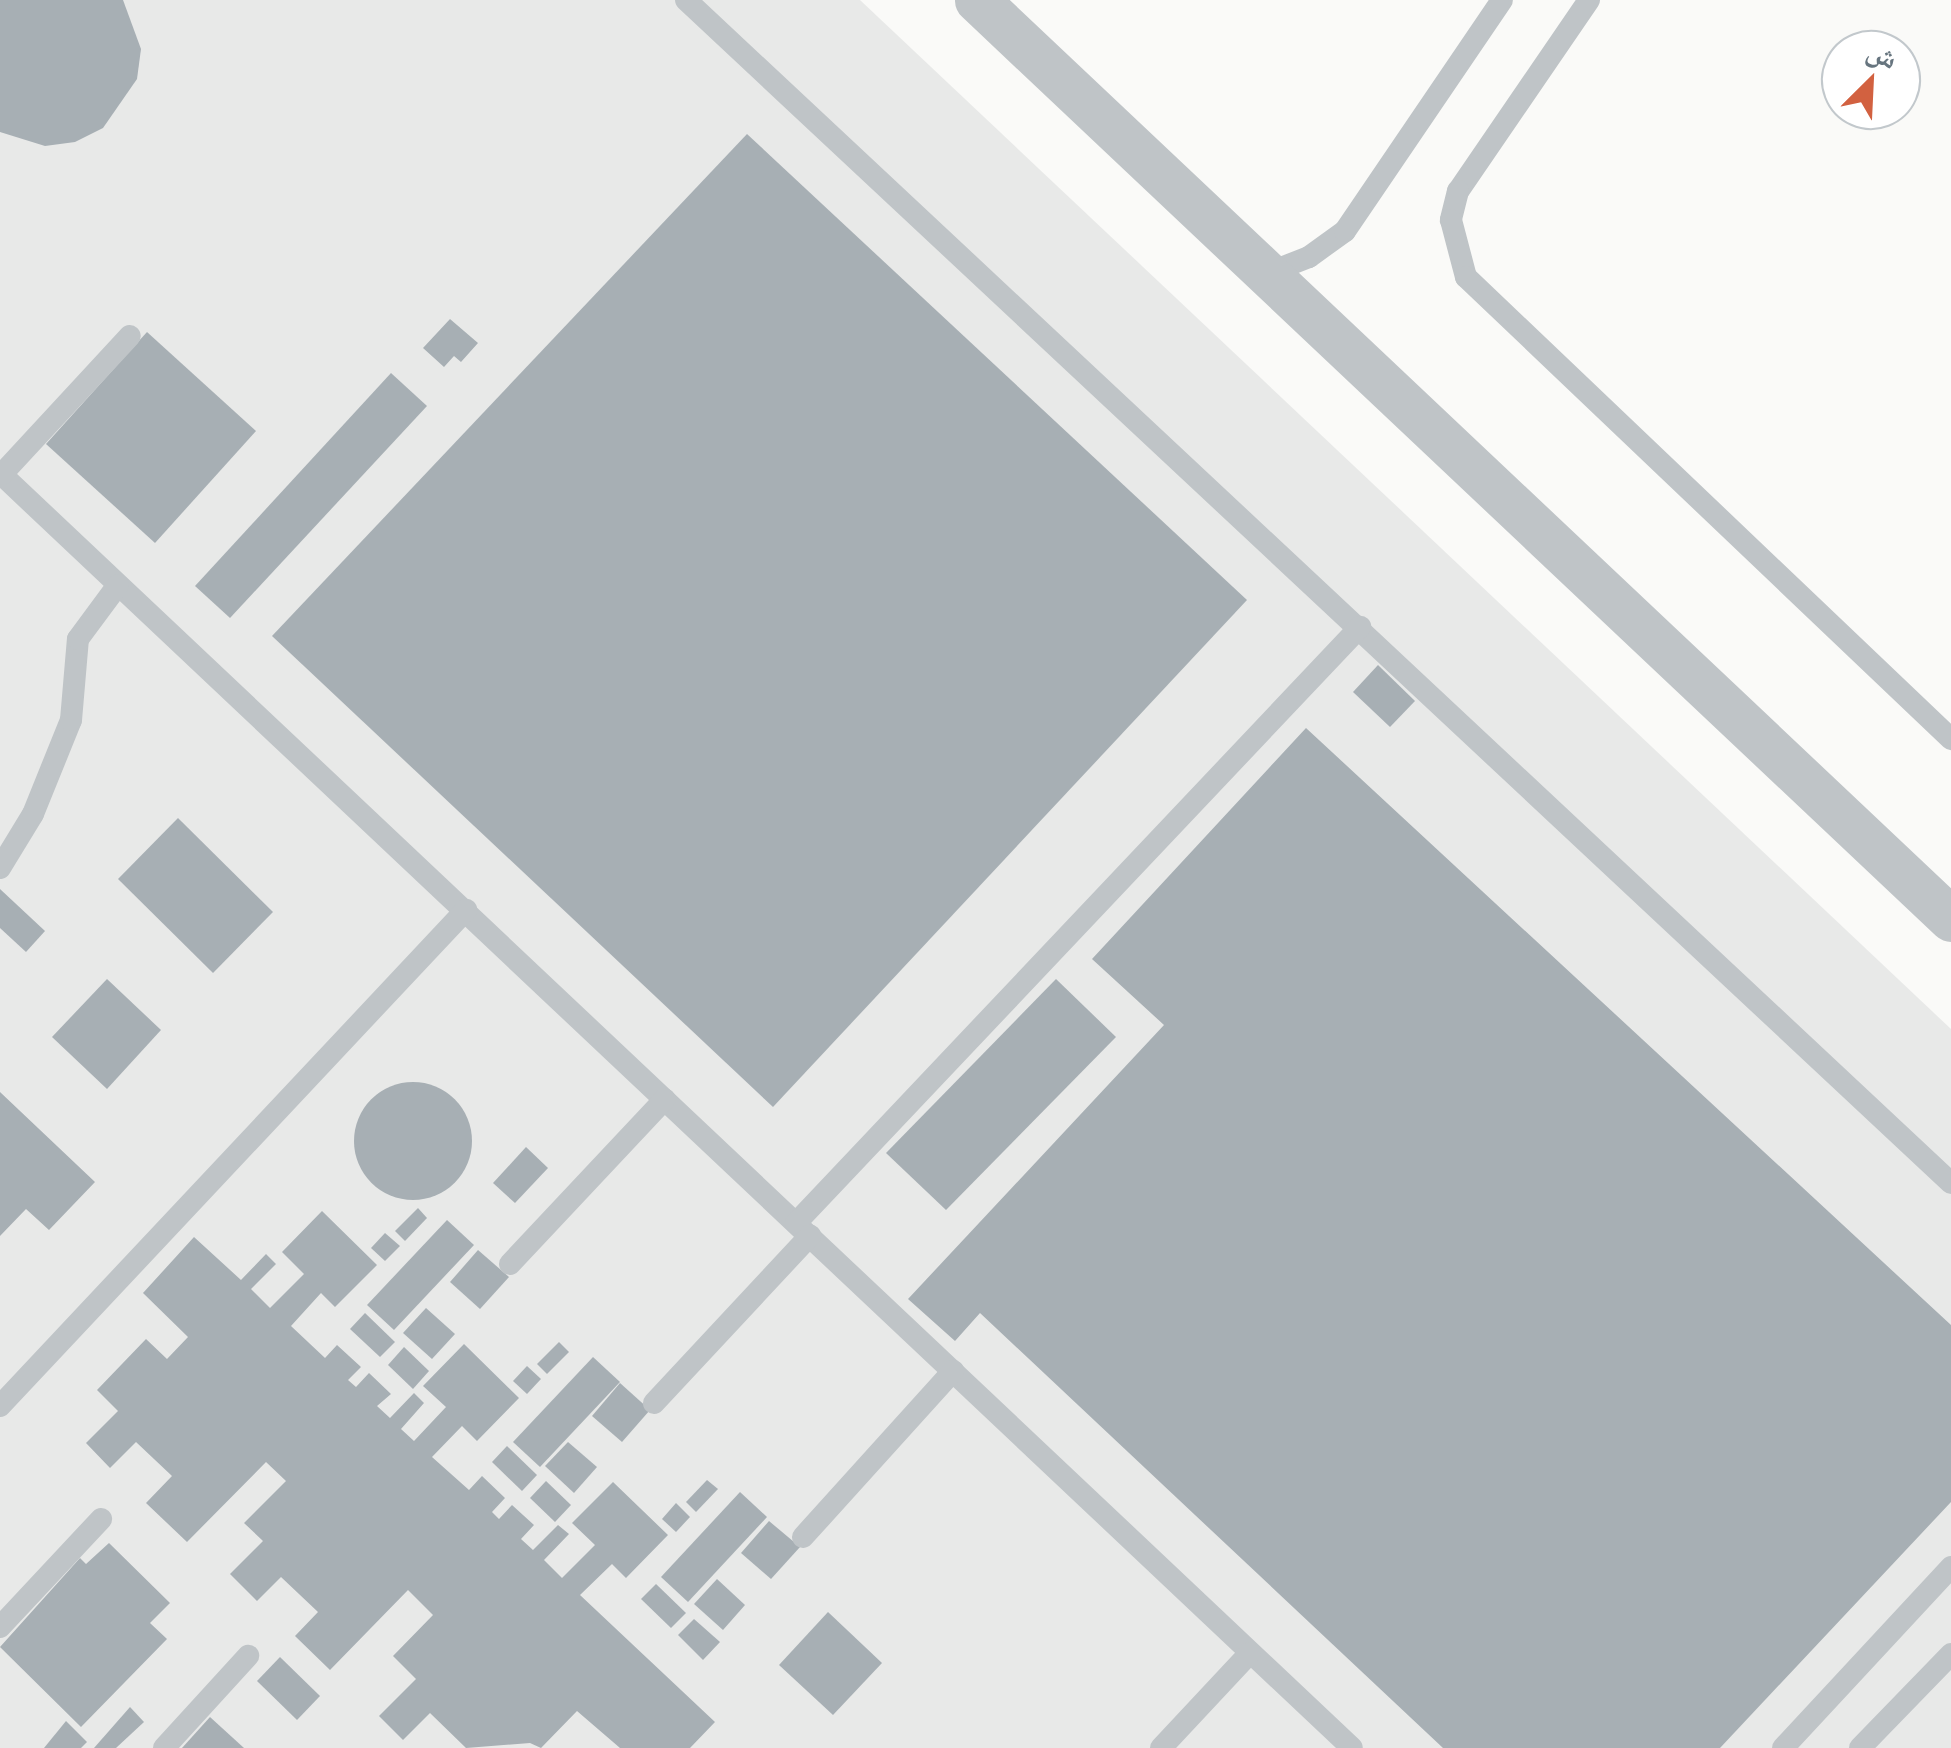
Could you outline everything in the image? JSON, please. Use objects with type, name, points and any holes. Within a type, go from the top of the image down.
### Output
[{"type":"street","points":[[977,0],[1951,918]]},
{"type":"lane","points":[[686,0],[1951,1182]]},
{"type":"lane","points":[[1268,273],[1309,257],[1345,231],[1502,0]]},
{"type":"lane","points":[[1589,0],[1458,191],[1452,235],[1466,276],[1951,739]]},
{"type":"lane","points":[[130,336],[1,474],[1352,1748]]},
{"type":"lane","points":[[0,868],[32,814],[71,720],[78,639],[118,585]]},
{"type":"lane","points":[[654,1403],[803,1230],[1360,626]]},
{"type":"lane","points":[[0,1406],[466,910]]},
{"type":"lane","points":[[510,1264],[665,1099]]},
{"type":"lane","points":[[803,1536],[952,1372]]},
{"type":"lane","points":[[0,1628],[101,1518]]},
{"type":"lane","points":[[1783,1748],[1951,1567]]},
{"type":"lane","points":[[1162,1748],[1250,1653]]},
{"type":"lane","points":[[1860,1748],[1951,1654]]},
{"type":"lane","points":[[164,1748],[248,1656]]},
{"type":"shaded area","points":[[0,0],[860,0],[1951,1029],[1951,1748],[0,1748]]},
{"type":"building","points":[[0,0],[123,0],[141,49],[137,79],[103,128],[75,142],[45,146],[0,132]]},
{"type":"building","points":[[747,134],[1247,600],[773,1107],[272,636]]},
{"type":"building","points":[[450,319],[478,343],[461,362],[454,356],[444,367],[423,348]]},
{"type":"building","points":[[147,332],[256,431],[155,543],[46,444]]},
{"type":"building","points":[[391,373],[427,406],[230,618],[195,586]]},
{"type":"building","points":[[1378,665],[1415,701],[1390,727],[1353,692]]},
{"type":"building","points":[[1306,728],[1951,1325],[1951,1502],[1720,1748],[1443,1748],[980,1313],[955,1341],[908,1299],[1164,1025],[1092,959]]},
{"type":"building","points":[[178,818],[273,912],[213,973],[118,879]]},
{"type":"building","points":[[0,889],[45,931],[26,952],[0,928]]},
{"type":"building","points":[[107,979],[161,1030],[107,1089],[52,1037]]},
{"type":"building","points":[[1056,979],[1116,1037],[946,1210],[886,1153]]},
{"type":"building","points":[[413,1082],[436,1087],[455,1099],[467,1118],[472,1141],[467,1164],[455,1183],[436,1195],[413,1200],[390,1195],[371,1183],[359,1164],[354,1141],[359,1118],[371,1099],[390,1087]]},
{"type":"building","points":[[0,1092],[95,1182],[49,1230],[26,1209],[0,1236]]},
{"type":"building","points":[[526,1147],[548,1168],[515,1203],[493,1183]]},
{"type":"building","points":[[418,1208],[427,1218],[405,1241],[395,1231]]},
{"type":"building","points":[[322,1211],[377,1265],[335,1307],[321,1293],[291,1326],[325,1358],[337,1345],[361,1367],[348,1380],[356,1387],[369,1373],[391,1394],[377,1406],[390,1418],[414,1393],[424,1403],[401,1429],[414,1441],[446,1407],[423,1386],[464,1344],[519,1398],[477,1441],[462,1426],[432,1457],[469,1490],[482,1476],[505,1498],[492,1512],[499,1519],[512,1505],[534,1525],[521,1539],[533,1550],[558,1525],[569,1534],[544,1560],[562,1578],[595,1545],[572,1523],[613,1482],[668,1535],[626,1578],[612,1564],[580,1595],[715,1722],[690,1748],[620,1748],[577,1711],[541,1748],[530,1743],[466,1748],[430,1713],[403,1740],[379,1716],[416,1679],[393,1656],[433,1615],[408,1590],[330,1670],[295,1636],[318,1612],[281,1577],[257,1601],[230,1574],[263,1541],[244,1523],[286,1481],[266,1462],[187,1542],[146,1503],[172,1476],[136,1442],[110,1468],[86,1443],[118,1411],[97,1390],[146,1339],[167,1359],[188,1337],[143,1293],[194,1237],[241,1280],[266,1254],[276,1264],[251,1289],[270,1308],[304,1274],[282,1252]]},
{"type":"building","points":[[447,1220],[474,1245],[394,1330],[367,1305]]},
{"type":"building","points":[[385,1233],[400,1246],[385,1261],[371,1248]]},
{"type":"building","points":[[478,1250],[509,1277],[480,1309],[450,1282]]},
{"type":"building","points":[[426,1308],[455,1334],[432,1359],[403,1333]]},
{"type":"building","points":[[365,1313],[395,1342],[380,1357],[350,1329]]},
{"type":"building","points":[[559,1342],[569,1352],[547,1374],[537,1364]]},
{"type":"building","points":[[404,1347],[429,1371],[413,1389],[388,1365]]},
{"type":"building","points":[[593,1357],[620,1382],[540,1467],[513,1442]]},
{"type":"building","points":[[527,1366],[541,1379],[527,1394],[513,1381]]},
{"type":"building","points":[[620,1383],[650,1410],[622,1442],[592,1416]]},
{"type":"building","points":[[568,1442],[597,1467],[574,1493],[545,1466]]},
{"type":"building","points":[[507,1446],[537,1475],[522,1491],[492,1462]]},
{"type":"building","points":[[707,1480],[718,1489],[696,1512],[686,1502]]},
{"type":"building","points":[[546,1481],[571,1505],[555,1522],[530,1498]]},
{"type":"building","points":[[740,1492],[767,1517],[688,1602],[661,1577]]},
{"type":"building","points":[[676,1503],[690,1517],[676,1532],[662,1519]]},
{"type":"building","points":[[769,1521],[800,1547],[771,1579],[741,1553]]},
{"type":"building","points":[[109,1543],[170,1603],[150,1623],[167,1639],[81,1727],[0,1647],[80,1558],[86,1564]]},
{"type":"building","points":[[717,1579],[745,1605],[723,1630],[694,1604]]},
{"type":"building","points":[[656,1584],[686,1613],[671,1628],[641,1599]]},
{"type":"building","points":[[828,1612],[882,1663],[833,1715],[779,1665]]},
{"type":"building","points":[[694,1619],[720,1642],[703,1660],[678,1635]]},
{"type":"building","points":[[280,1657],[320,1696],[297,1720],[257,1681]]},
{"type":"building","points":[[130,1707],[144,1722],[116,1748],[94,1748]]},
{"type":"building","points":[[210,1717],[244,1748],[182,1748]]},
{"type":"building","points":[[66,1721],[87,1742],[81,1748],[44,1748]]}]
